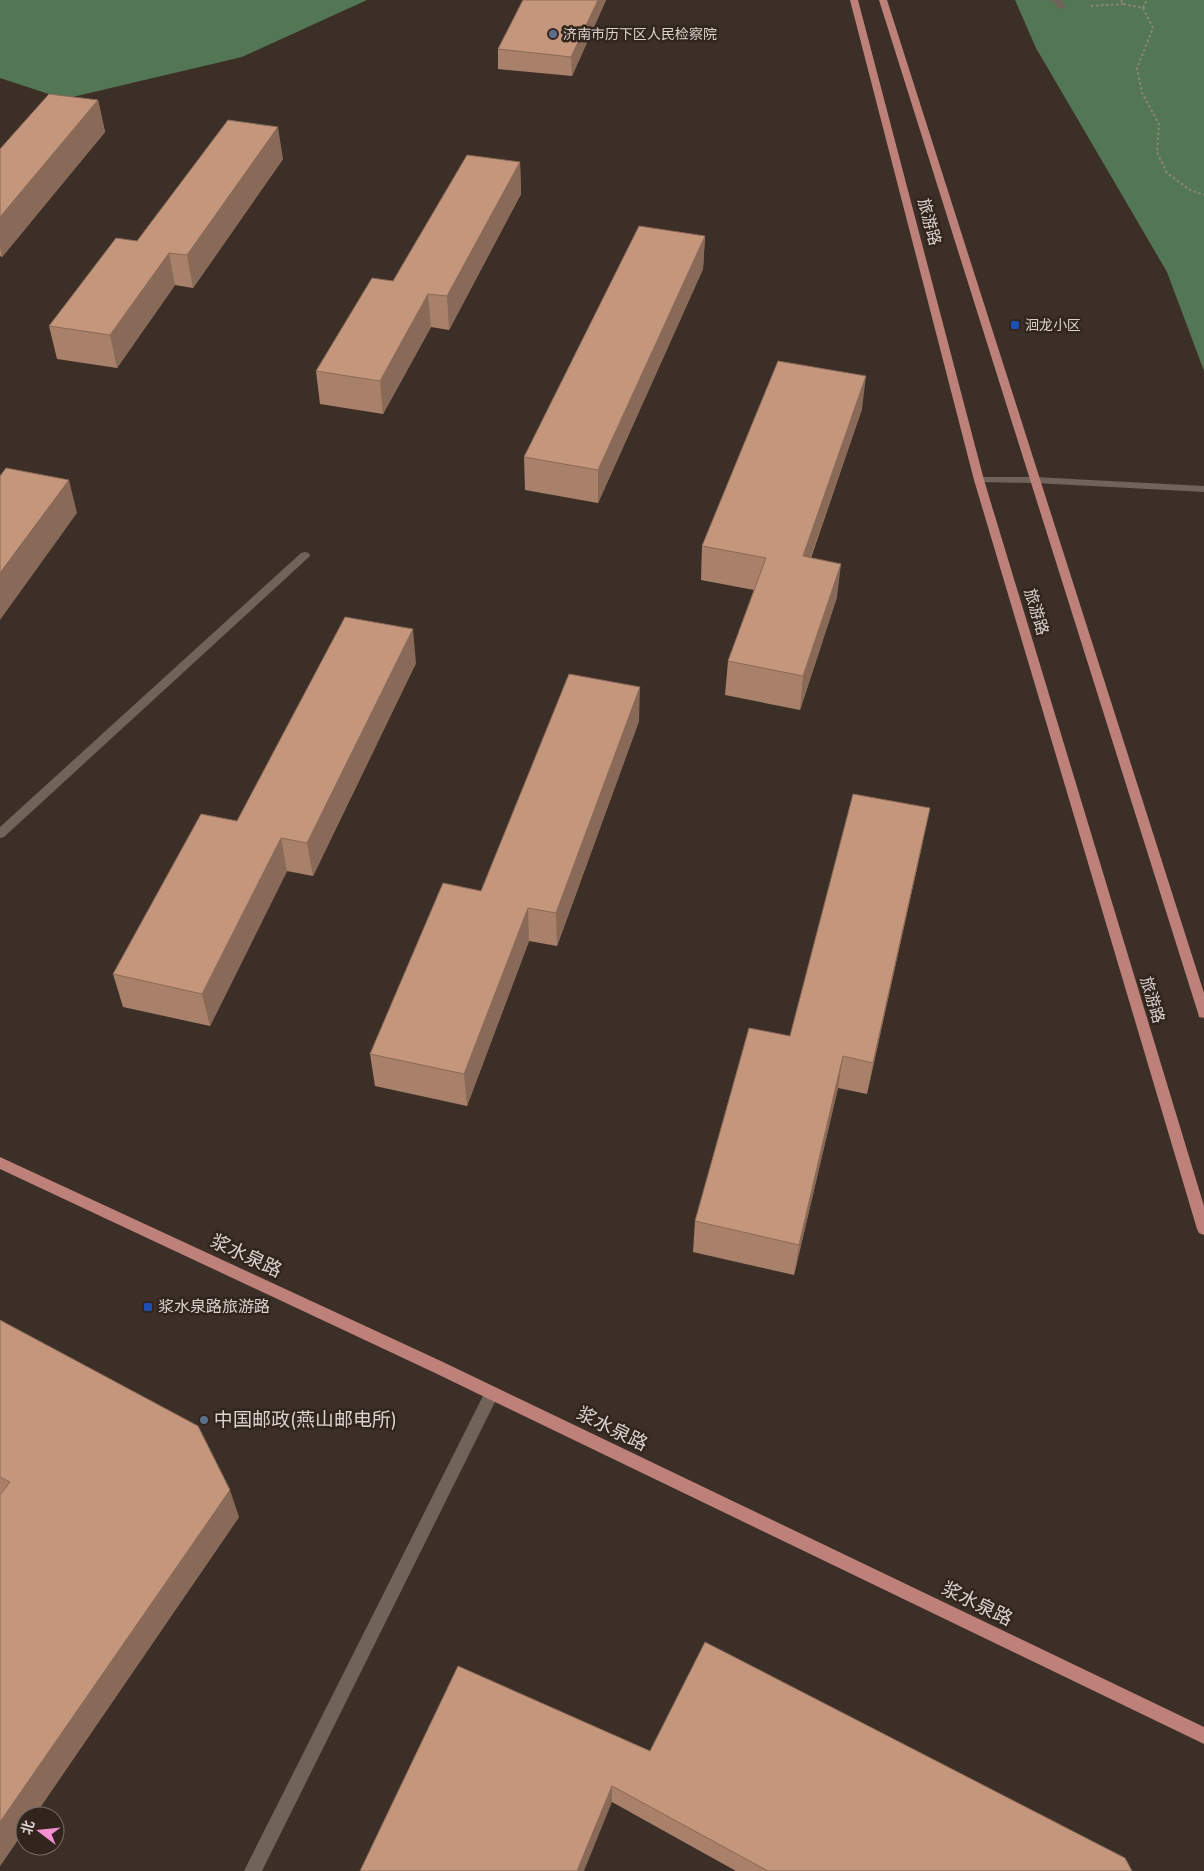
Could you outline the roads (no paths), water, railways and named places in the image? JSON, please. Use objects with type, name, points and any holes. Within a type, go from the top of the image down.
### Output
[{"type":"main road","name":"旅游路","points":[[854,0],[979,480],[1204,1229]]},
{"type":"main road","name":"旅游路","points":[[882,0],[1204,1013]]},
{"type":"main road","name":"浆水泉路","points":[[0,1163],[492,1393],[1204,1736]]},
{"type":"street","points":[[1055,0],[1063,7]]},
{"type":"street","points":[[979,480],[1034,480],[1204,489]]},
{"type":"street","points":[[0,834],[305,554]]},
{"type":"street","points":[[253,1871],[492,1393]]},
{"type":"place","name":"济南市历下区人民检察院","points":[[553,34]]},
{"type":"place","name":"洄龙小区","points":[[1015,325]]},
{"type":"place","name":"浆水泉路旅游路","points":[[148,1307]]},
{"type":"place","name":"中国邮政(燕山邮电所)","points":[[204,1420]]}]
